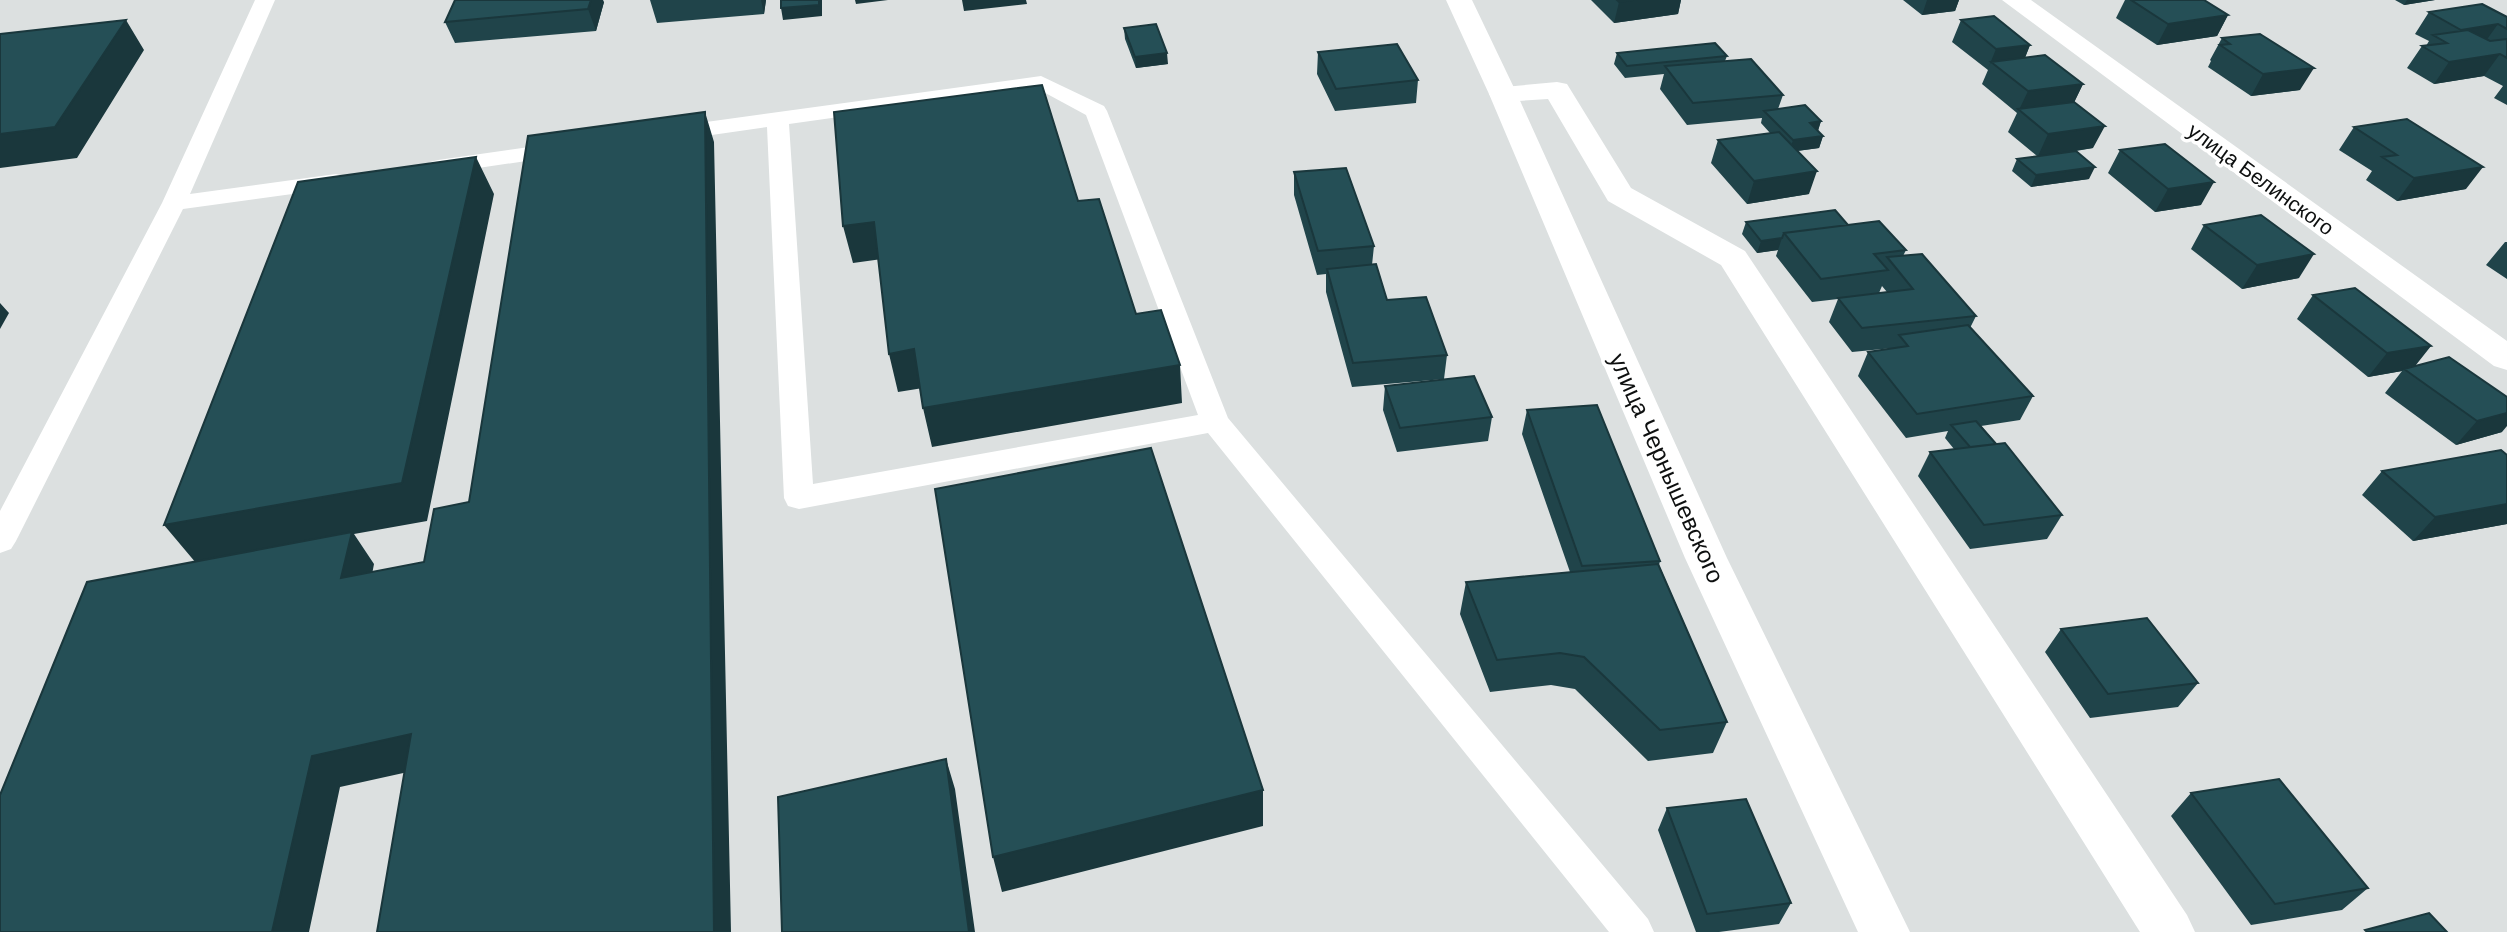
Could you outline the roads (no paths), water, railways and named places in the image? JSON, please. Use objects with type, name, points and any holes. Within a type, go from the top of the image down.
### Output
[{"type":"street","name":"улица Чернышевского","points":[[1458,0],[1503,94],[1706,558],[1884,932]]},
{"type":"street","name":"улица Белинского","points":[[2015,0],[2507,358]]},
{"type":"street","points":[[1503,94],[1557,90],[1619,194],[1733,258],[2169,932]]},
{"type":"lane","points":[[0,541],[174,203],[265,0]]},
{"type":"lane","points":[[640,138],[1041,82],[1096,111],[1215,422],[1634,932]]},
{"type":"lane","points":[[778,119],[799,498],[1215,422]]},
{"type":"lane","points":[[407,171],[586,146]]},
{"type":"lane","points":[[174,203],[366,177]]}]
